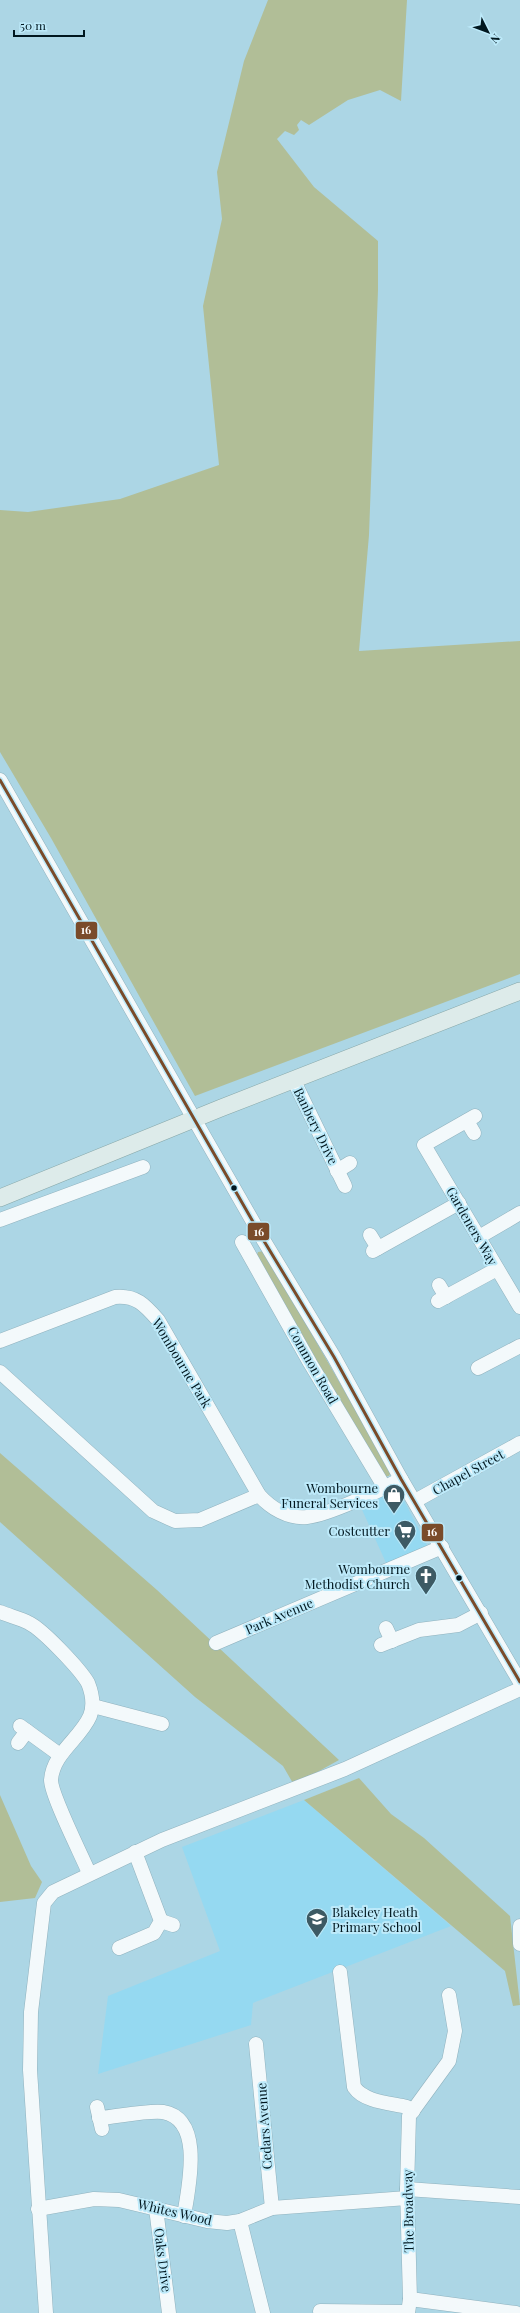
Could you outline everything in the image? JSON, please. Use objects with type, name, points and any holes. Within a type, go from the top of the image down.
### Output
[{"type":"main road","points":[[0,1198],[195,1119],[520,991]]},
{"type":"street","name":"Common Road","points":[[0,780],[264,1241],[334,1357],[401,1479],[481,1613],[520,1682]]},
{"type":"street","name":"Banbery Drive","points":[[294,1081],[345,1186]]},
{"type":"street","name":"Gardeners Way","points":[[474,1134],[471,1118],[424,1145],[520,1307]]},
{"type":"street","name":"Banbery Drive","points":[[337,1171],[350,1163]]},
{"type":"street","points":[[0,1220],[143,1167]]},
{"type":"street","points":[[70,1170],[77,1191]]},
{"type":"street","points":[[370,1235],[376,1250],[459,1203]]},
{"type":"street","points":[[479,1237],[518,1208]]},
{"type":"street","name":"Common Road","points":[[264,1241],[245,1247],[310,1363],[385,1488]]},
{"type":"street","points":[[441,1294],[497,1269]]},
{"type":"street","name":"Wombourne Park","points":[[0,1341],[116,1297],[125,1296],[137,1299],[158,1320],[258,1495],[277,1510],[292,1516],[307,1517],[385,1488],[401,1479]]},
{"type":"street","points":[[478,1368],[520,1346]]},
{"type":"street","points":[[0,1372],[154,1511],[175,1521],[200,1520],[258,1495]]},
{"type":"street","name":"Chapel Street","points":[[415,1501],[520,1443]]},
{"type":"street","name":"Park Avenue","points":[[224,1644],[442,1547]]},
{"type":"street","points":[[0,1612],[29,1623],[47,1637],[85,1679],[91,1692],[93,1706],[84,1726],[60,1755],[51,1781],[55,1796],[89,1873]]},
{"type":"street","points":[[386,1638],[419,1630],[458,1625],[481,1613]]},
{"type":"street","points":[[46,2313],[30,2070],[31,2012],[44,1903],[54,1892],[89,1873],[135,1852],[345,1769],[520,1689]]},
{"type":"street","points":[[93,1706],[162,1724]]},
{"type":"street","points":[[18,1743],[24,1728],[60,1755]]},
{"type":"street","points":[[120,1948],[154,1933],[167,1923],[135,1852]]},
{"type":"street","points":[[340,1972],[354,2087],[359,2094],[368,2098],[408,2107],[413,2111],[449,2061],[455,2031],[448,1992]]},
{"type":"street","name":"Cedars Avenue","points":[[256,2044],[272,2208]]},
{"type":"street","name":"The Broadway","points":[[408,2308],[407,2193],[409,2124],[410,2116],[413,2111]]},
{"type":"street","points":[[99,2118],[162,2112],[173,2116],[180,2123],[187,2133],[192,2150],[192,2173],[184,2216]]},
{"type":"street","name":"Whites Wood","points":[[38,2209],[94,2199],[119,2200],[156,2208],[207,2222],[240,2221],[272,2208],[407,2193],[520,2197]]},
{"type":"street","name":"Oaks Drive","points":[[156,2208],[169,2313]]},
{"type":"street","points":[[240,2221],[263,2313]]},
{"type":"street","points":[[320,2308],[408,2308],[516,2313]]},
{"type":"shaded area","points":[[398,1489],[428,1547],[387,1565],[359,1503]]},
{"type":"shaded area","name":"Blakeley Heath Primary School","points":[[304,1800],[451,1926],[253,2003],[251,2025],[98,2074],[108,1996],[220,1951],[182,1847]]},
{"type":"green space","points":[[268,0],[407,0],[401,101],[380,90],[348,100],[309,125],[301,120],[297,125],[299,130],[294,135],[285,131],[277,139],[314,187],[378,241],[378,290],[369,535],[359,651],[520,641],[520,974],[195,1096],[51,838],[0,752],[0,510],[28,512],[120,499],[219,465],[203,306],[222,219],[217,172],[244,61]]},
{"type":"green space","points":[[264,1251],[391,1472],[389,1476],[384,1477],[256,1257],[258,1252]]},
{"type":"green space","points":[[0,1453],[157,1590],[339,1760],[294,1785],[283,1766],[195,1697],[0,1522]]},
{"type":"green space","points":[[359,1778],[391,1814],[424,1838],[510,1916],[520,2005],[513,2006],[505,1971],[304,1800]]},
{"type":"green space","points":[[0,1795],[31,1866],[42,1882],[35,1898],[0,1902]]},
{"type":"transit line","name":"16","points":[[0,780],[264,1241],[334,1357],[401,1479],[520,1682]]},
{"type":"place","name":"Wombourne Funeral Services","points":[[394,1514]]},
{"type":"place","name":"Costcutter","points":[[405,1550]]},
{"type":"place","name":"Wombourne Methodist Church","points":[[426,1596]]},
{"type":"place","name":"Blakeley Heath Primary School","points":[[317,1938]]}]
